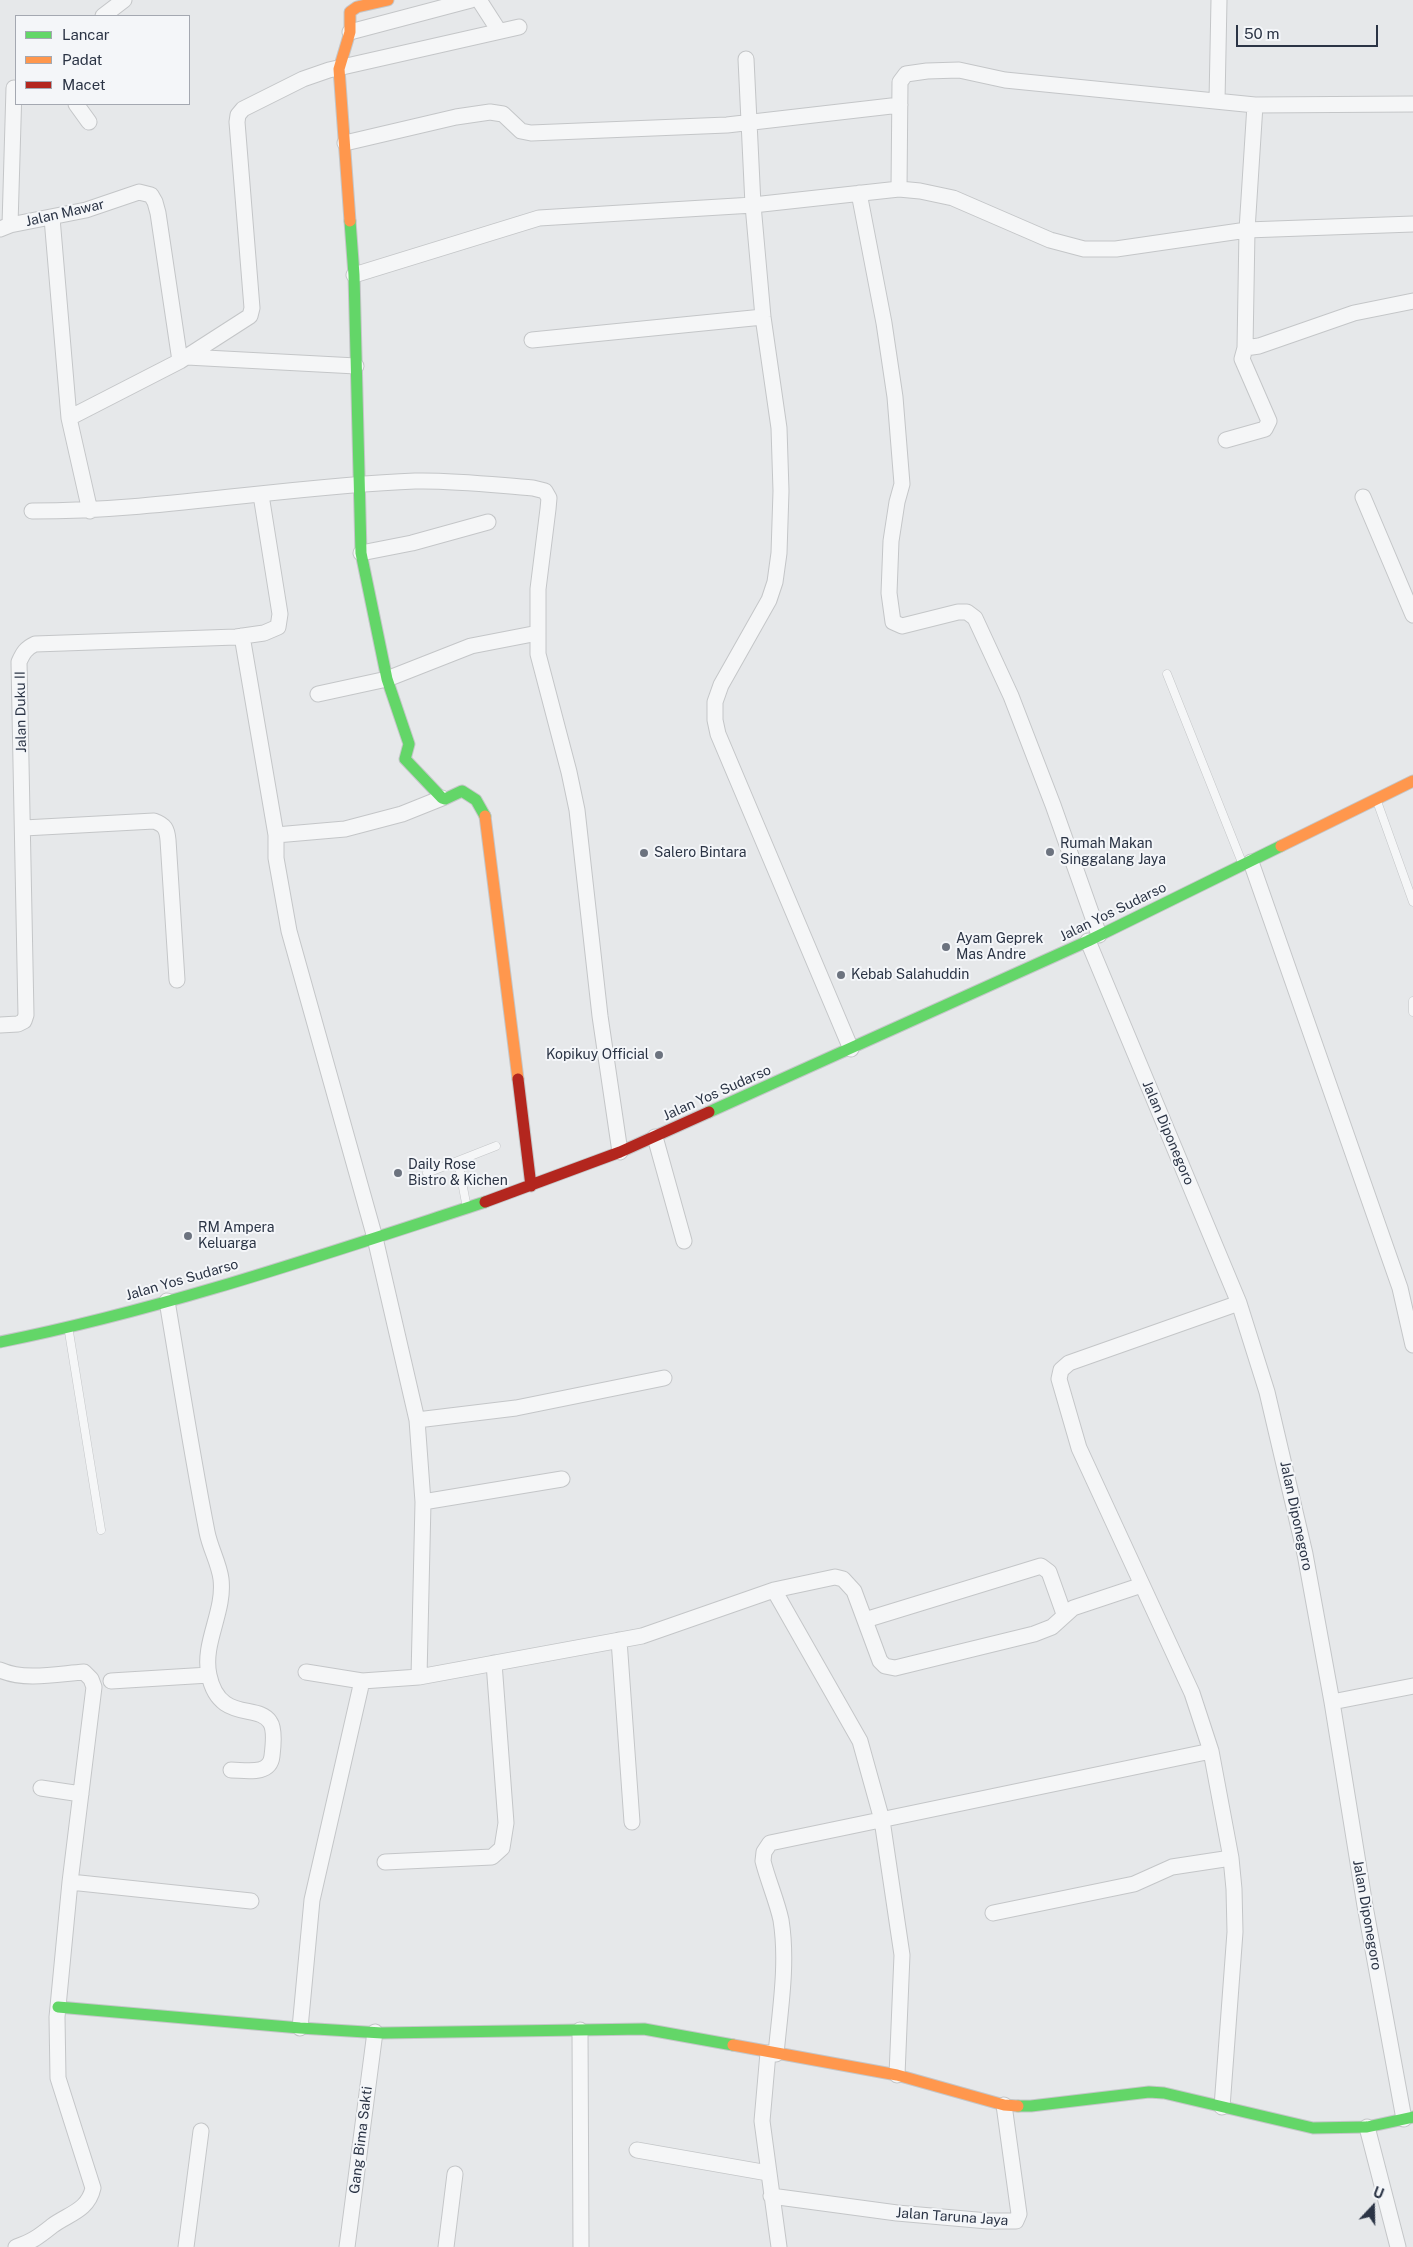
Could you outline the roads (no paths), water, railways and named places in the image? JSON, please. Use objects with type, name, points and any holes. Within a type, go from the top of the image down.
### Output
[{"type":"main road","points":[[388,0],[357,7],[350,12],[350,32],[339,69],[354,275],[361,553],[387,679],[409,744],[405,759],[442,798],[445,799],[462,791],[478,800],[485,814],[531,1186]]},
{"type":"main road","name":"Jalan Yos Sudarso","points":[[0,1342],[69,1328],[167,1301],[375,1238],[466,1209],[620,1152],[1093,938],[1413,781]]},
{"type":"main road","points":[[58,2008],[300,2028],[375,2032],[644,2029],[772,2054],[897,2075],[1004,2105],[1031,2106],[1149,2092],[1164,2093],[1313,2128],[1367,2127],[1409,2118]]},
{"type":"street","points":[[104,15],[124,0]]},
{"type":"street","points":[[350,32],[471,0]]},
{"type":"street","points":[[479,0],[499,31]]},
{"type":"street","points":[[1217,101],[1219,0]]},
{"type":"street","points":[[69,418],[184,359],[250,316],[252,308],[237,122],[238,115],[243,109],[303,79],[519,27]]},
{"type":"street","points":[[746,59],[753,204],[763,317],[779,428],[781,491],[778,569],[769,600],[721,685],[715,702],[715,720],[718,734],[851,1049]]},
{"type":"street","points":[[898,190],[900,105],[902,77],[906,74],[935,70],[958,70],[1005,80],[1255,105],[1413,104]]},
{"type":"street","points":[[0,96],[15,88]]},
{"type":"street","points":[[5,227],[15,88]]},
{"type":"street","points":[[77,105],[89,122]]},
{"type":"street","points":[[345,143],[456,117],[490,112],[503,114],[521,131],[531,133],[749,123],[900,105]]},
{"type":"street","points":[[1226,440],[1265,429],[1269,421],[1242,359],[1247,339],[1247,230],[1255,105]]},
{"type":"street","points":[[354,275],[539,218],[753,204],[898,190],[920,191],[953,198],[1050,240],[1084,249],[1116,249],[1247,230],[1413,224]]},
{"type":"street","name":"Jalan Mawar","points":[[5,227],[86,210],[129,195],[145,192],[151,195],[156,202],[184,359]]},
{"type":"street","name":"Jalan Diponegoro","points":[[859,193],[884,324],[895,397],[902,484],[891,541],[889,594],[893,622],[902,626],[958,612],[967,612],[975,618],[1011,696],[1053,805],[1093,938],[1239,1303],[1267,1392],[1305,1554],[1332,1702],[1364,1906],[1409,2118]]},
{"type":"street","points":[[52,218],[69,418],[90,511]]},
{"type":"street","points":[[1245,348],[1259,346],[1354,314],[1413,301]]},
{"type":"street","points":[[532,340],[763,317]]},
{"type":"street","points":[[184,359],[356,366]]},
{"type":"street","points":[[32,511],[90,511],[358,485],[436,481],[533,488],[544,491],[549,498],[538,589],[538,654],[577,810],[600,1016],[620,1152]]},
{"type":"street","name":"Jalan Duku II","points":[[0,1025],[18,1024],[24,1021],[26,1015],[24,828],[19,662],[28,647],[35,644],[242,636],[273,630],[278,627],[280,620],[261,495]]},
{"type":"street","points":[[1363,497],[1413,615]]},
{"type":"street","points":[[361,553],[412,543],[488,522]]},
{"type":"street","points":[[318,694],[387,679],[472,646],[538,633]]},
{"type":"street","points":[[242,636],[276,834],[276,858],[289,931],[375,1238],[417,1420],[423,1502],[419,1677]]},
{"type":"street","points":[[276,834],[344,830],[402,814],[442,798]]},
{"type":"street","points":[[24,828],[154,821],[163,824],[167,830],[168,840],[177,980]]},
{"type":"street","points":[[1247,864],[1407,1287],[1413,1345]]},
{"type":"street","points":[[655,1137],[684,1241]]},
{"type":"street","points":[[167,1301],[208,1534],[221,1578],[222,1600],[207,1658],[208,1675],[215,1693],[225,1704],[264,1717],[270,1722],[272,1728],[272,1758],[269,1765],[262,1770],[231,1770]]},
{"type":"street","points":[[1222,2108],[1235,1932],[1231,1858],[1211,1751],[1192,1693],[1079,1448],[1059,1379],[1061,1370],[1069,1363],[1239,1303]]},
{"type":"street","points":[[417,1420],[516,1408],[664,1378]]},
{"type":"street","points":[[423,1502],[562,1479]]},
{"type":"street","points":[[864,1620],[1041,1566],[1049,1572],[1064,1614]]},
{"type":"street","points":[[306,1672],[362,1681],[419,1677],[663,1630],[774,1590],[827,1577],[843,1579],[854,1591],[880,1661],[885,1666],[895,1668],[1046,1630],[1064,1614],[1082,1604],[1142,1585]]},
{"type":"street","points":[[774,1590],[860,1741],[882,1820],[902,1955],[897,2075]]},
{"type":"street","points":[[619,1640],[632,1822]]},
{"type":"street","points":[[385,1862],[492,1857],[502,1848],[506,1835],[506,1823],[494,1663]]},
{"type":"street","points":[[0,1670],[11,1674],[34,1675],[84,1672],[91,1679],[94,1687],[70,1882],[58,2008],[58,2078],[93,2188],[89,2201],[80,2210],[52,2226],[34,2241],[16,2247]]},
{"type":"street","points":[[111,1681],[208,1675]]},
{"type":"street","points":[[300,2028],[312,1900],[362,1681]]},
{"type":"street","points":[[1332,1702],[1413,1686]]},
{"type":"street","points":[[779,2247],[762,2121],[783,1969],[780,1919],[762,1862],[764,1852],[770,1843],[786,1838],[882,1820],[1211,1751]]},
{"type":"street","points":[[41,1788],[81,1794]]},
{"type":"street","points":[[993,1913],[1134,1884],[1172,1867],[1231,1858]]},
{"type":"street","points":[[70,1882],[251,1901]]},
{"type":"street","points":[[580,2030],[581,2247]]},
{"type":"street","name":"Gang Bima Sakti","points":[[348,2247],[375,2032]]},
{"type":"street","name":"Jalan Taruna Jaya","points":[[771,2196],[897,2213],[988,2221],[1016,2221],[1019,2214],[1004,2105]]},
{"type":"street","points":[[1367,2127],[1398,2247]]},
{"type":"street","points":[[186,2247],[201,2131]]},
{"type":"street","points":[[637,2150],[768,2173]]},
{"type":"street","points":[[446,2247],[455,2174]]},
{"type":"lane","points":[[1167,674],[1247,864]]},
{"type":"lane","points":[[1376,799],[1413,902]]},
{"type":"lane","points":[[1413,1001],[1413,1012]]},
{"type":"lane","points":[[427,1173],[496,1146]]},
{"type":"lane","points":[[458,1161],[466,1209]]},
{"type":"lane","points":[[69,1328],[101,1530]]},
{"type":"place","name":"Rumah Makan Singgalang Jaya","points":[[1050,852]]},
{"type":"place","name":"Salero Bintara","points":[[644,853]]},
{"type":"place","name":"Ayam Geprek Mas Andre","points":[[946,947]]},
{"type":"place","name":"Kebab Salahuddin","points":[[841,975]]},
{"type":"place","name":"Kopikuy Official","points":[[659,1055]]},
{"type":"place","name":"Daily Rose Bistro & Kichen","points":[[398,1173]]},
{"type":"place","name":"RM Ampera Keluarga","points":[[188,1236]]}]
